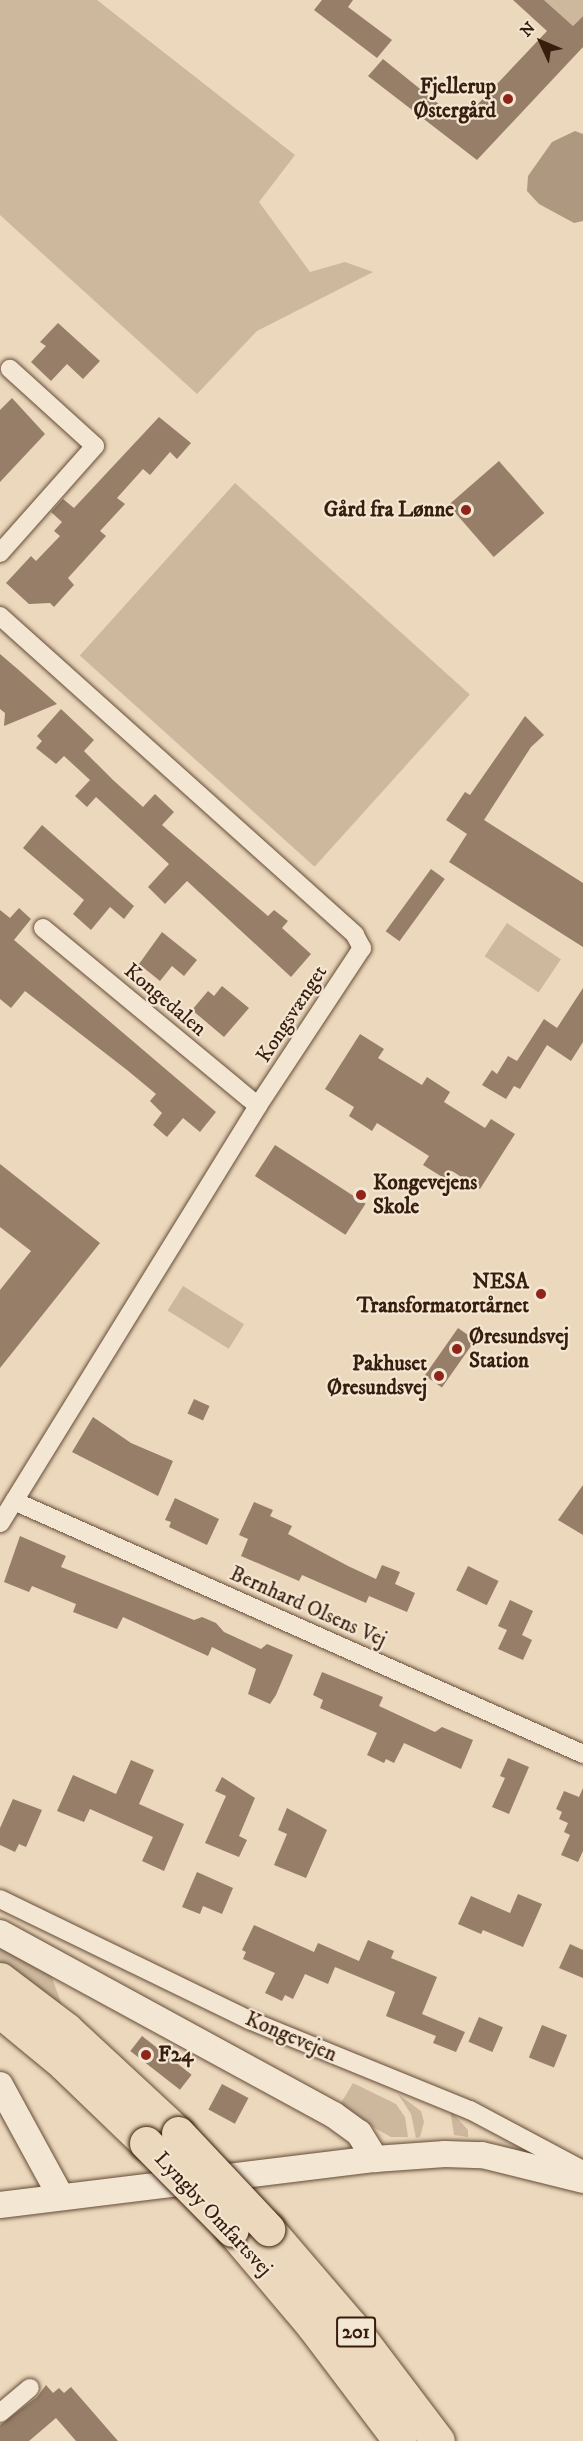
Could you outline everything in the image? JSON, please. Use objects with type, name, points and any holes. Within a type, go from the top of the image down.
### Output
[{"type":"highway","name":"Lyngby Omfartsvej","points":[[0,1979],[66,2029],[177,2133],[268,2229],[351,2326],[438,2441]]},
{"type":"highway","name":"Lyngby Omfartsvej","points":[[0,2011],[64,2064],[232,2230],[313,2326],[400,2441]]},
{"type":"street","points":[[0,553],[96,446],[10,369]]},
{"type":"street","name":"Kongsvænget","points":[[0,616],[355,935],[362,948],[258,1106],[0,1523]]},
{"type":"street","name":"Kongedalen","points":[[43,928],[258,1106]]},
{"type":"street","name":"Bernhard Olsens Vej","points":[[14,1501],[583,1754]]},
{"type":"street","name":"Kongevejen","points":[[0,1899],[249,2020],[470,2110],[583,2170]]},
{"type":"street","points":[[0,1933],[334,2115],[358,2133],[375,2159]]},
{"type":"street","points":[[0,2085],[60,2195]]},
{"type":"street","points":[[0,2205],[60,2195],[375,2159],[482,2155],[583,2180]]},
{"type":"street","points":[[0,2414],[30,2388]]},
{"type":"shaded area","points":[[0,0],[97,0],[295,155],[259,202],[310,272],[345,262],[373,272],[257,331],[197,394],[0,215]]},
{"type":"shaded area","points":[[544,0],[583,0],[583,16],[573,26]]},
{"type":"shaded area","points":[[575,131],[583,134],[583,221],[574,223],[539,204],[527,191],[528,176],[552,142]]},
{"type":"shaded area","points":[[235,483],[470,694],[315,867],[80,655]]},
{"type":"shaded area","points":[[507,923],[561,959],[539,993],[485,956]]},
{"type":"shaded area","points":[[183,1286],[244,1324],[229,1349],[168,1311]]},
{"type":"shaded area","points":[[0,1942],[51,1975],[64,2011],[0,1963]]},
{"type":"shaded area","points":[[353,2083],[396,2104],[405,2117],[408,2137],[391,2137],[338,2108]]},
{"type":"shaded area","points":[[398,2094],[421,2111],[424,2122],[420,2137],[416,2138],[411,2114]]},
{"type":"shaded area","points":[[450,2110],[468,2130],[468,2137],[454,2135]]},
{"type":"building","name":"Fjellerup Østergård","points":[[322,0],[353,0],[348,7],[392,40],[377,58],[314,10]]},
{"type":"building","name":"Fjellerup Østergård","points":[[513,0],[544,0],[573,26],[583,16],[583,47],[477,160],[368,76],[383,59],[461,122],[547,31]]},
{"type":"building","points":[[58,323],[100,361],[83,379],[67,364],[51,381],[31,362],[46,346],[40,342]]},
{"type":"building","points":[[12,398],[45,434],[0,482],[0,410]]},
{"type":"building","points":[[159,417],[191,443],[177,459],[170,452],[150,475],[143,469],[117,498],[125,504],[100,531],[106,536],[68,578],[74,585],[54,607],[50,603],[29,604],[6,583],[31,556],[36,561],[60,536],[54,531],[62,522],[51,512],[63,499],[74,508]]},
{"type":"building","name":"Gård fra Lønne","points":[[499,461],[544,513],[494,557],[448,505]]},
{"type":"building","points":[[0,654],[57,704],[4,726],[5,713],[0,709]]},
{"type":"building","points":[[61,709],[94,740],[84,751],[113,780],[143,807],[155,794],[174,812],[162,825],[268,916],[274,910],[288,921],[282,928],[311,954],[291,977],[187,881],[165,904],[148,887],[169,864],[96,797],[87,807],[75,796],[90,780],[64,756],[56,764],[36,748],[42,741],[37,736]]},
{"type":"building","points":[[525,716],[544,735],[531,747],[484,820],[583,883],[583,947],[449,862],[467,834],[446,820],[465,792],[470,795]]},
{"type":"building","points":[[42,825],[134,906],[124,919],[110,907],[91,930],[73,914],[84,900],[23,848]]},
{"type":"building","points":[[431,869],[445,879],[399,941],[386,931]]},
{"type":"building","points":[[19,908],[31,919],[14,940],[216,1112],[200,1132],[183,1118],[167,1137],[153,1125],[162,1113],[150,1101],[156,1094],[127,1070],[25,991],[11,1008],[0,999],[0,910],[10,918]]},
{"type":"building","points":[[162,932],[197,960],[184,976],[172,966],[160,981],[139,964]]},
{"type":"building","points":[[222,986],[249,1008],[224,1037],[192,1010],[208,991],[214,996]]},
{"type":"building","points":[[583,988],[583,1042],[571,1061],[547,1045],[520,1089],[514,1086],[506,1099],[482,1085],[492,1070],[497,1074],[508,1056],[517,1061],[544,1019],[557,1028]]},
{"type":"building","points":[[360,1034],[384,1049],[378,1058],[422,1085],[427,1077],[450,1092],[444,1102],[485,1128],[491,1119],[515,1134],[480,1189],[452,1171],[447,1180],[423,1165],[429,1156],[377,1123],[372,1131],[349,1116],[354,1107],[325,1089]]},
{"type":"building","points":[[275,1145],[366,1204],[345,1235],[255,1176]]},
{"type":"building","points":[[0,1164],[100,1243],[0,1368],[0,1290],[31,1251],[0,1227]]},
{"type":"building","points":[[458,1328],[475,1340],[442,1388],[425,1376]]},
{"type":"building","points":[[194,1399],[210,1406],[203,1421],[187,1414]]},
{"type":"building","points":[[93,1417],[131,1443],[173,1461],[158,1496],[72,1452]]},
{"type":"building","points":[[583,1485],[583,1535],[558,1520]]},
{"type":"building","points":[[175,1498],[219,1519],[207,1545],[169,1527],[171,1522],[165,1520]]},
{"type":"building","points":[[254,1502],[273,1510],[270,1516],[292,1526],[288,1534],[348,1566],[376,1579],[382,1565],[400,1572],[395,1584],[415,1593],[407,1612],[369,1596],[366,1603],[302,1575],[299,1581],[241,1556],[248,1539],[239,1535]]},
{"type":"building","points":[[20,1536],[66,1556],[61,1567],[194,1620],[202,1617],[216,1623],[224,1632],[261,1649],[267,1644],[293,1655],[276,1695],[270,1704],[248,1694],[256,1669],[212,1647],[208,1656],[123,1617],[117,1629],[73,1612],[76,1604],[32,1586],[29,1592],[4,1582]]},
{"type":"building","points":[[468,1566],[499,1581],[487,1605],[456,1590]]},
{"type":"building","points":[[510,1600],[533,1611],[522,1635],[532,1640],[523,1660],[498,1649],[507,1630],[498,1626]]},
{"type":"building","points":[[322,1672],[383,1697],[379,1706],[435,1732],[442,1727],[473,1740],[461,1769],[404,1743],[394,1763],[386,1759],[384,1763],[367,1755],[377,1733],[320,1708],[323,1700],[313,1695]]},
{"type":"building","points":[[508,1758],[529,1767],[509,1814],[492,1807],[505,1778],[500,1776]]},
{"type":"building","points":[[131,1760],[154,1770],[139,1804],[184,1824],[164,1871],[142,1861],[153,1837],[90,1809],[84,1822],[57,1811],[73,1775],[116,1794]]},
{"type":"building","points":[[222,1777],[255,1798],[239,1836],[247,1840],[239,1857],[205,1843],[226,1796],[215,1791]]},
{"type":"building","points":[[583,1788],[583,1851],[578,1862],[561,1855],[570,1835],[564,1832],[568,1823],[559,1819],[562,1812],[556,1809],[564,1791],[579,1797]]},
{"type":"building","points":[[13,1799],[42,1810],[26,1847],[19,1844],[15,1852],[0,1845],[0,1828]]},
{"type":"building","points":[[287,1808],[327,1830],[306,1878],[274,1865],[287,1834],[278,1830]]},
{"type":"building","points":[[197,1872],[233,1888],[222,1914],[203,1906],[200,1914],[182,1907]]},
{"type":"building","points":[[518,1894],[542,1904],[523,1947],[483,1930],[481,1934],[458,1924],[471,1896],[510,1913]]},
{"type":"building","points":[[254,1925],[314,1952],[318,1943],[359,1961],[368,1940],[394,1951],[391,1958],[437,1977],[422,2014],[465,2032],[456,2052],[433,2043],[436,2036],[386,2016],[395,1992],[335,1967],[328,1984],[305,1974],[293,1999],[285,1995],[282,2001],[265,1993],[275,1973],[243,1959],[246,1952],[242,1950]]},
{"type":"building","points":[[570,1944],[583,1950],[583,1978],[559,1968]]},
{"type":"building","points":[[479,2017],[503,2027],[492,2052],[468,2042]]},
{"type":"building","points":[[542,2025],[567,2035],[554,2068],[529,2057]]},
{"type":"building","points":[[142,2036],[192,2075],[180,2090],[130,2051]]},
{"type":"building","points":[[222,2084],[248,2098],[235,2124],[208,2110]]},
{"type":"building","points":[[46,2385],[53,2393],[59,2388],[64,2393],[71,2387],[118,2441],[76,2441],[56,2418],[29,2441],[0,2441],[0,2425],[37,2397]]},
{"type":"place","name":"Fjellerup Østergård","points":[[508,99]]},
{"type":"place","name":"Gård fra Lønne","points":[[466,510]]},
{"type":"place","name":"Kongevejens Skole","points":[[361,1195]]},
{"type":"place","name":"NESA Transformatortårnet","points":[[541,1294]]},
{"type":"place","name":"Øresundsvej Station","points":[[457,1349]]},
{"type":"place","name":"Pakhuset Øresundsvej","points":[[439,1376]]},
{"type":"place","name":"F24","points":[[146,2055]]}]
